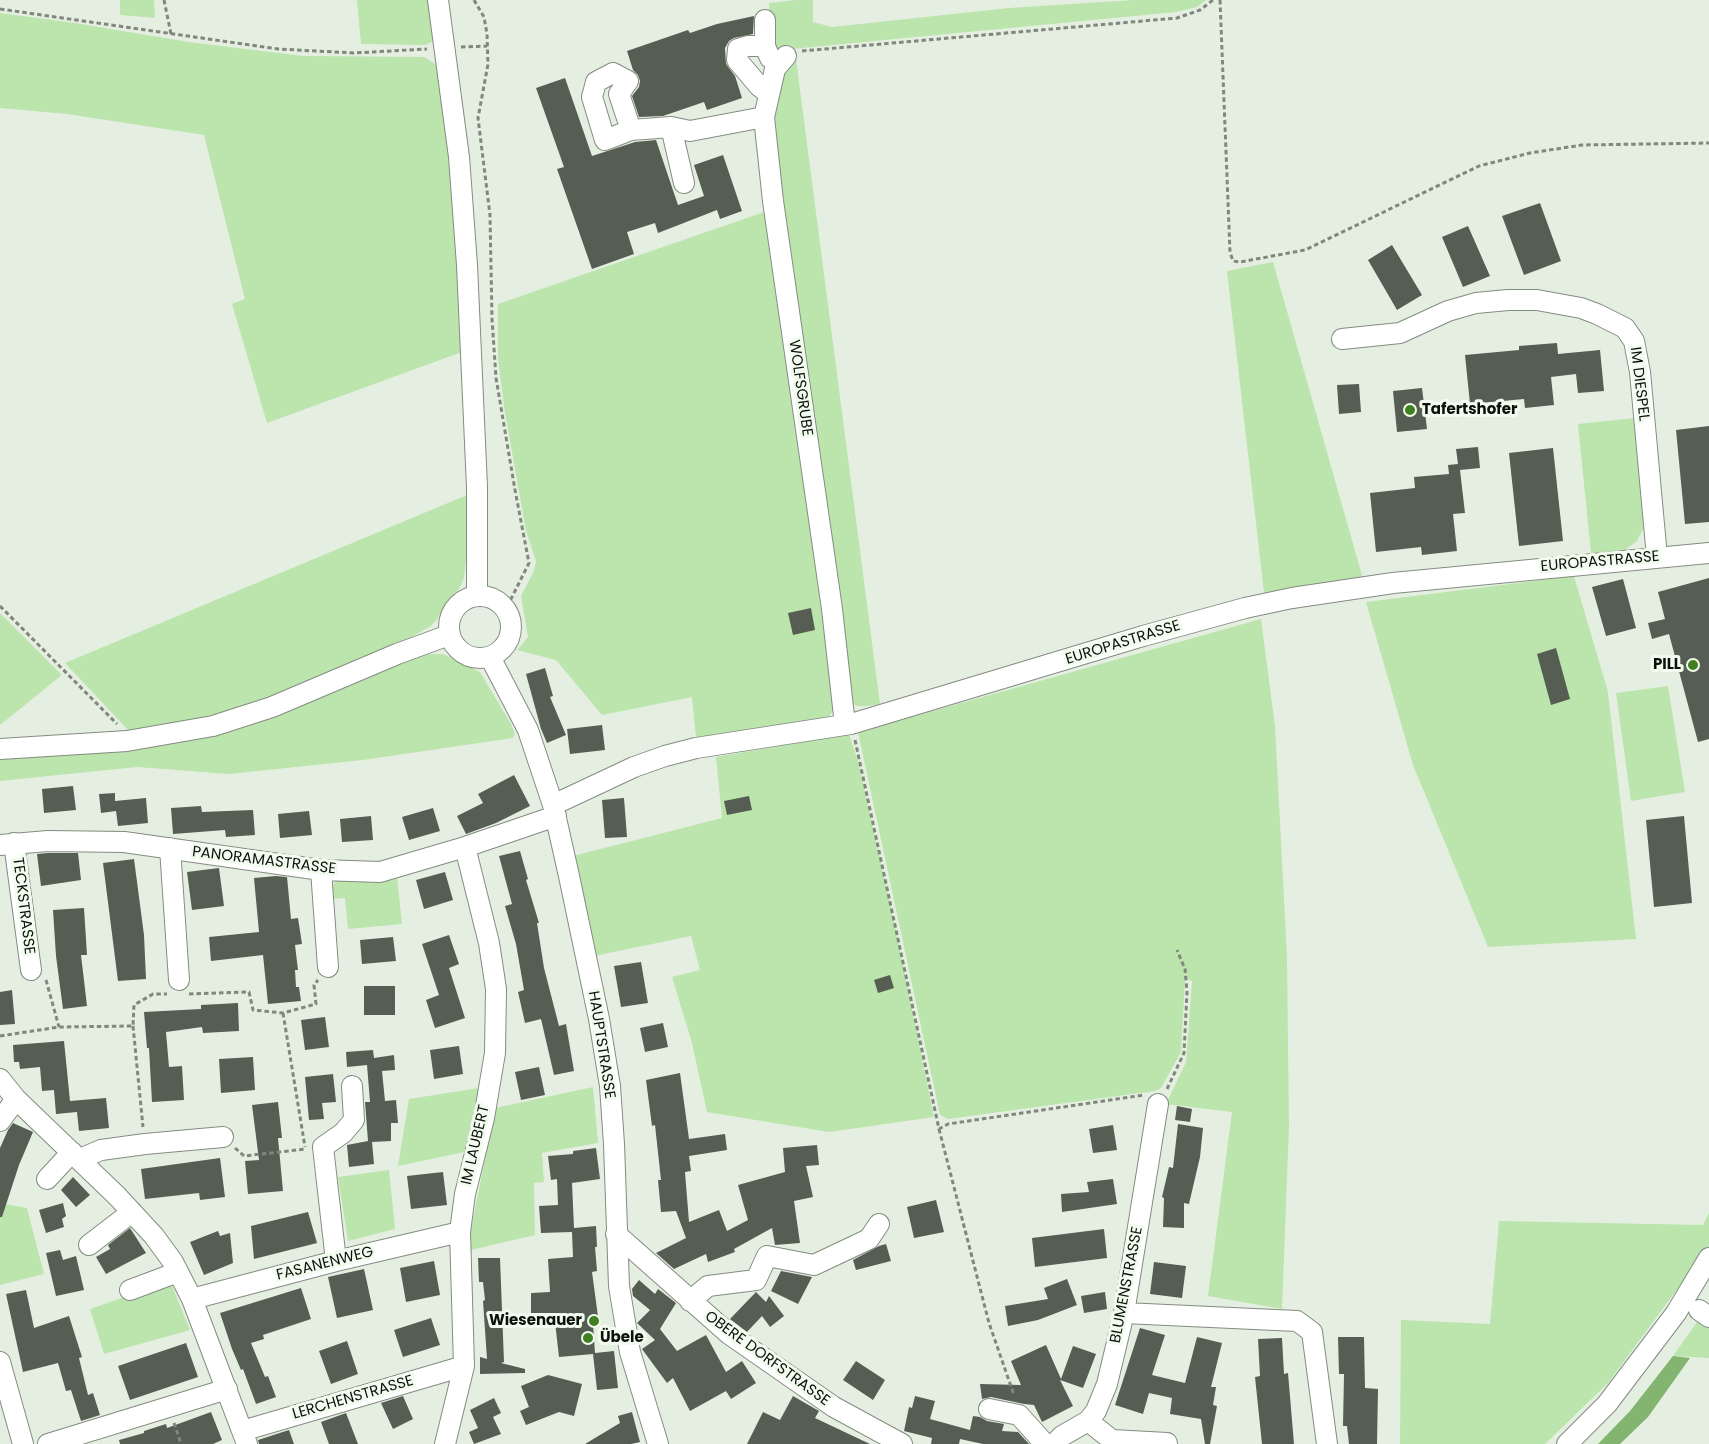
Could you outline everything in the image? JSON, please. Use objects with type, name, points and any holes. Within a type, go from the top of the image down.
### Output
[{"type":"street","points":[[438,0],[459,157],[467,265],[477,487],[477,595]]},
{"type":"street","points":[[765,20],[765,46],[780,62]]},
{"type":"street","points":[[765,46],[748,46],[738,49],[737,60],[768,93]]},
{"type":"street","name":"WOLFSGRUBE","points":[[780,62],[768,93],[764,117],[773,201],[848,725]]},
{"type":"street","points":[[631,130],[671,127],[690,131],[764,117]]},
{"type":"street","points":[[671,127],[684,183]]},
{"type":"street","name":"IM DIESPEL","points":[[1342,339],[1400,333],[1448,311],[1476,303],[1508,300],[1537,300],[1581,308],[1625,328],[1634,341],[1640,372],[1657,557]]},
{"type":"street","name":"EUROPASTRASSE","points":[[554,810],[634,766],[666,756],[696,748],[848,725],[1245,608],[1292,598],[1404,582],[1709,553]]},
{"type":"street","points":[[477,595],[488,596],[498,601],[506,609],[511,622],[510,637],[502,649],[490,657],[477,659],[465,655],[454,646],[449,635],[448,621],[454,608],[464,599],[477,595]]},
{"type":"street","points":[[0,749],[127,741],[213,726],[272,706],[449,635]]},
{"type":"street","name":"HAUPTSTRASSE","points":[[490,657],[528,730],[554,810],[599,1019],[610,1086],[619,1286],[630,1353],[658,1444]]},
{"type":"street","name":"PANORAMASTRASSE","points":[[7,844],[48,841],[124,842],[321,870],[380,872],[465,847],[554,810]]},
{"type":"street","name":"TECKSTRASSE","points":[[7,844],[31,970]]},
{"type":"street","name":"IM LAUBERT","points":[[445,1444],[464,1366],[460,1232],[465,1194],[484,1118],[495,1053],[496,989],[489,943],[465,847]]},
{"type":"street","points":[[170,848],[181,989]]},
{"type":"street","points":[[321,870],[328,967]]},
{"type":"street","points":[[0,1079],[16,1099],[76,1156],[154,1236],[178,1272],[192,1299],[245,1438]]},
{"type":"street","points":[[336,1261],[314,1148],[343,1132],[354,1120],[352,1086]]},
{"type":"street","points":[[0,1121],[16,1099]]},
{"type":"street","name":"BLUMENSTRASSE","points":[[1088,1421],[1096,1411],[1107,1384],[1124,1314],[1158,1104]]},
{"type":"street","points":[[47,1179],[76,1156],[101,1150],[223,1137]]},
{"type":"street","points":[[89,1245],[132,1212]]},
{"type":"street","points":[[690,1301],[708,1286],[756,1280],[767,1256],[814,1265],[869,1239],[879,1224]]},
{"type":"street","name":"FASANENWEG","points":[[192,1299],[336,1261],[460,1232]]},
{"type":"street","name":"OBERE DORFSTRASSE","points":[[616,1234],[729,1335],[834,1407],[902,1444]]},
{"type":"street","points":[[1567,1444],[1607,1404],[1676,1313],[1709,1258]]},
{"type":"street","points":[[130,1290],[178,1272]]},
{"type":"street","points":[[1124,1314],[1297,1322],[1312,1332],[1327,1444]]},
{"type":"street","points":[[0,1364],[23,1444]]},
{"type":"street","name":"LERCHENSTRASSE","points":[[245,1438],[464,1366]]},
{"type":"street","points":[[48,1444],[226,1389]]},
{"type":"street","points":[[989,1409],[1019,1415],[1045,1444]]},
{"type":"street","points":[[1054,1444],[1062,1436],[1088,1421],[1112,1440],[1167,1443]]},
{"type":"path","points":[[164,0],[171,34]]},
{"type":"path","points":[[474,0],[484,17],[487,34],[488,64],[478,118],[490,215],[492,319],[496,378],[514,490],[529,563],[506,609]]},
{"type":"path","points":[[780,62],[803,51],[1177,18],[1200,10],[1213,0]]},
{"type":"path","points":[[1220,0],[1230,252],[1233,261],[1240,262],[1305,250],[1479,166],[1530,153],[1582,145],[1709,143]]},
{"type":"path","points":[[0,9],[278,49],[354,53],[487,46]]},
{"type":"path","points":[[0,606],[116,724],[127,741]]},
{"type":"path","points":[[848,725],[880,848],[939,1129],[989,1323],[1019,1415]]},
{"type":"path","points":[[939,1129],[948,1124],[1151,1094],[1158,1104],[1185,1053],[1187,992],[1185,969],[1177,950]]},
{"type":"path","points":[[145,1144],[133,1026],[134,1005],[153,994],[181,989],[249,992],[254,1010],[282,1013],[316,1004],[314,985],[328,967]]},
{"type":"path","points":[[31,970],[43,969],[59,1027]]},
{"type":"path","points":[[223,1137],[244,1156],[314,1148],[282,1013]]},
{"type":"path","points":[[0,1036],[59,1027],[133,1026]]},
{"type":"path","points":[[168,1408],[181,1444]]},
{"type":"green space","points":[[120,0],[154,0],[155,18],[120,15]]},
{"type":"green space","points":[[357,0],[430,0],[436,34],[433,41],[426,45],[361,44]]},
{"type":"green space","points":[[813,0],[813,22],[832,27],[1009,8],[1134,0],[1206,0],[1197,7],[1176,12],[771,51],[769,3]]},
{"type":"green space","points":[[0,13],[189,42],[303,56],[424,57],[438,66],[457,227],[462,352],[267,423],[232,304],[245,299],[204,135],[67,114],[0,108]]},
{"type":"green space","points":[[796,59],[880,704],[867,706],[857,706],[852,703],[771,116],[781,72]]},
{"type":"green space","points":[[770,210],[836,706],[828,718],[696,738],[692,697],[602,715],[556,660],[517,650],[528,637],[521,596],[534,571],[536,561],[526,531],[504,407],[498,358],[498,304]]},
{"type":"green space","points":[[1273,262],[1363,579],[1264,593],[1227,271]]},
{"type":"green space","points":[[1635,418],[1643,529],[1637,541],[1625,550],[1591,553],[1578,424]]},
{"type":"green space","points":[[467,495],[468,540],[464,578],[459,589],[448,600],[437,619],[431,626],[397,645],[308,685],[216,719],[131,733],[65,663]]},
{"type":"green space","points":[[1574,576],[1608,692],[1636,939],[1488,947],[1413,765],[1366,602]]},
{"type":"green space","points":[[0,613],[62,675],[0,725]]},
{"type":"green space","points":[[1261,619],[1275,726],[1287,957],[1289,1126],[1282,1309],[1208,1296],[1232,1112],[1166,1104],[1186,1062],[1192,981],[1185,979],[1181,1052],[1161,1088],[1155,1091],[948,1119],[940,1115],[858,732]]},
{"type":"green space","points":[[443,654],[480,672],[511,724],[515,734],[513,738],[363,760],[229,774],[137,767],[0,781],[0,758],[139,747],[212,735],[272,716],[417,656]]},
{"type":"green space","points":[[1668,686],[1685,792],[1631,801],[1616,693]]},
{"type":"green space","points":[[849,734],[858,761],[895,926],[934,1117],[829,1132],[707,1112],[692,1043],[672,977],[700,970],[691,936],[594,956],[573,856],[722,818],[716,757]]},
{"type":"green space","points":[[397,877],[402,924],[348,929],[345,898],[333,899],[335,882]]},
{"type":"green space","points":[[593,1087],[598,1143],[542,1153],[544,1182],[534,1183],[535,1235],[471,1250],[471,1230],[495,1108]]},
{"type":"green space","points":[[479,1088],[464,1152],[398,1166],[409,1099]]},
{"type":"green space","points":[[389,1170],[395,1229],[348,1241],[338,1177]]},
{"type":"green space","points":[[0,1203],[27,1208],[44,1274],[0,1285]]},
{"type":"green space","points":[[1709,1213],[1709,1246],[1608,1383],[1545,1444],[1400,1444],[1401,1320],[1490,1324],[1499,1221],[1703,1225]]},
{"type":"green space","points":[[170,1281],[190,1330],[104,1354],[90,1309]]},
{"type":"green space","points":[[1709,1305],[1709,1358],[1673,1356]]},
{"type":"green space","points":[[1673,1356],[1690,1358],[1648,1417],[1620,1444],[1598,1444],[1630,1411]]},
{"type":"building","points":[[754,16],[753,34],[734,38],[725,48],[726,64],[735,76],[742,98],[707,110],[704,102],[663,116],[639,117],[632,96],[639,87],[640,81],[633,70],[627,51],[688,30],[690,33]]},
{"type":"building","points":[[565,78],[592,156],[635,142],[656,140],[678,205],[704,196],[694,165],[723,155],[742,211],[720,219],[717,210],[658,233],[655,223],[627,232],[634,254],[592,269],[557,169],[564,167],[536,88]]},
{"type":"building","points":[[1540,203],[1561,261],[1524,275],[1502,216]]},
{"type":"building","points":[[1468,226],[1490,276],[1463,287],[1442,237]]},
{"type":"building","points":[[1392,245],[1422,295],[1397,310],[1368,260]]},
{"type":"building","points":[[1557,343],[1558,354],[1600,350],[1604,391],[1578,393],[1576,374],[1551,377],[1554,405],[1525,408],[1524,399],[1470,404],[1465,355],[1519,350],[1519,346]]},
{"type":"building","points":[[1359,384],[1361,412],[1339,414],[1337,385]]},
{"type":"building","name":"Tafertshofer","points":[[1422,388],[1427,429],[1397,432],[1393,391]]},
{"type":"building","points":[[1709,426],[1709,522],[1685,524],[1676,430]]},
{"type":"building","points":[[1478,447],[1480,468],[1460,470],[1465,513],[1453,514],[1457,551],[1422,555],[1421,547],[1376,552],[1370,493],[1415,488],[1414,477],[1449,474],[1448,465],[1458,464],[1456,449]]},
{"type":"building","points":[[1553,448],[1563,541],[1519,546],[1509,453]]},
{"type":"building","name":"PILL","points":[[1709,578],[1709,739],[1698,742],[1669,634],[1652,639],[1648,623],[1665,619],[1658,592]]},
{"type":"building","points":[[1623,579],[1636,628],[1606,636],[1592,587]]},
{"type":"building","points":[[811,608],[815,630],[793,635],[788,613]]},
{"type":"building","points":[[1556,648],[1570,699],[1551,705],[1537,654]]},
{"type":"building","points":[[545,668],[553,696],[550,697],[566,735],[547,743],[526,674]]},
{"type":"building","points":[[602,725],[605,750],[570,754],[567,729]]},
{"type":"building","points":[[514,775],[530,806],[496,823],[466,834],[457,816],[483,803],[478,794]]},
{"type":"building","points":[[73,786],[76,810],[44,813],[42,789]]},
{"type":"building","points":[[115,793],[115,801],[146,798],[148,823],[118,826],[116,811],[101,813],[99,794]]},
{"type":"building","points":[[749,796],[752,810],[727,815],[724,801]]},
{"type":"building","points":[[624,798],[627,837],[605,838],[602,800]]},
{"type":"building","points":[[201,806],[202,812],[253,810],[255,835],[226,837],[225,830],[173,834],[171,808]]},
{"type":"building","points":[[433,808],[440,831],[409,840],[402,817]]},
{"type":"building","points":[[309,811],[312,835],[280,838],[278,814]]},
{"type":"building","points":[[371,816],[373,840],[342,842],[340,819]]},
{"type":"building","points":[[1684,816],[1692,903],[1654,907],[1646,820]]},
{"type":"building","points":[[520,851],[539,923],[537,923],[544,968],[559,1026],[566,1024],[574,1071],[554,1075],[541,1019],[525,1023],[518,992],[524,990],[516,944],[505,906],[512,904],[499,856]]},
{"type":"building","points":[[78,853],[81,880],[41,886],[37,854]]},
{"type":"building","points":[[134,859],[144,935],[146,979],[118,981],[103,863]]},
{"type":"building","points":[[219,868],[224,906],[192,910],[187,872]]},
{"type":"building","points":[[445,872],[453,900],[424,909],[416,880]]},
{"type":"building","points":[[287,877],[291,919],[298,918],[302,944],[295,945],[298,970],[295,970],[296,987],[299,987],[301,1001],[268,1004],[263,955],[211,961],[209,937],[259,932],[254,878]]},
{"type":"building","points":[[84,908],[87,955],[81,955],[87,1006],[63,1009],[53,910]]},
{"type":"building","points":[[449,935],[459,964],[449,968],[465,1018],[435,1028],[426,1000],[439,995],[422,944]]},
{"type":"building","points":[[393,937],[396,961],[362,964],[360,940]]},
{"type":"building","points":[[641,962],[648,1003],[621,1007],[614,966]]},
{"type":"building","points":[[890,975],[894,988],[878,993],[874,980]]},
{"type":"building","points":[[364,986],[395,986],[395,1015],[364,1015]]},
{"type":"building","points":[[12,990],[15,1024],[0,1025],[0,992]]},
{"type":"building","points":[[238,1003],[239,1031],[203,1033],[202,1027],[166,1032],[169,1067],[182,1066],[184,1100],[152,1102],[144,1012],[201,1009],[201,1005]]},
{"type":"building","points":[[325,1017],[329,1047],[305,1050],[301,1020]]},
{"type":"building","points":[[663,1023],[668,1047],[645,1052],[640,1028]]},
{"type":"building","points":[[64,1041],[70,1101],[106,1098],[109,1128],[79,1131],[77,1112],[56,1114],[54,1090],[42,1091],[40,1067],[20,1069],[19,1062],[14,1062],[13,1045]]},
{"type":"building","points":[[459,1046],[463,1074],[434,1079],[430,1050]]},
{"type":"building","points":[[373,1050],[374,1058],[394,1055],[395,1070],[382,1071],[385,1101],[396,1100],[398,1123],[391,1123],[391,1141],[372,1142],[374,1164],[349,1167],[347,1145],[368,1141],[365,1102],[370,1102],[367,1065],[347,1067],[346,1052]]},
{"type":"building","points":[[253,1057],[255,1090],[221,1093],[219,1059]]},
{"type":"building","points":[[539,1067],[545,1095],[521,1100],[515,1072]]},
{"type":"building","points":[[680,1073],[689,1139],[725,1134],[727,1150],[689,1156],[691,1171],[685,1172],[689,1222],[719,1210],[727,1231],[748,1220],[738,1185],[785,1172],[783,1148],[817,1145],[819,1165],[806,1166],[813,1197],[794,1201],[800,1243],[775,1245],[772,1228],[734,1249],[735,1252],[708,1262],[706,1254],[674,1269],[656,1253],[686,1238],[676,1211],[661,1212],[658,1180],[661,1180],[655,1125],[652,1126],[646,1080]]},
{"type":"building","points":[[333,1074],[336,1102],[322,1103],[324,1119],[309,1120],[305,1077]]},
{"type":"building","points":[[278,1102],[282,1138],[278,1138],[283,1191],[248,1194],[245,1161],[259,1160],[252,1105]]},
{"type":"building","points":[[1177,1106],[1192,1109],[1190,1122],[1175,1120]]},
{"type":"building","points":[[13,1123],[33,1132],[19,1165],[2,1217],[0,1217],[0,1148]]},
{"type":"building","points":[[1178,1124],[1203,1128],[1200,1157],[1189,1204],[1184,1203],[1184,1228],[1163,1227],[1164,1198],[1162,1197],[1169,1167],[1173,1168]]},
{"type":"building","points":[[1113,1125],[1117,1150],[1093,1153],[1089,1129]]},
{"type":"building","points":[[596,1148],[600,1179],[572,1183],[574,1228],[596,1226],[597,1271],[592,1272],[599,1324],[593,1324],[595,1353],[614,1351],[618,1388],[597,1390],[593,1354],[559,1357],[554,1313],[531,1313],[531,1293],[550,1292],[548,1259],[573,1257],[572,1232],[541,1233],[539,1206],[558,1205],[557,1179],[551,1180],[548,1156],[573,1154],[573,1151]]},
{"type":"building","points":[[220,1158],[225,1197],[200,1200],[199,1193],[145,1199],[141,1169]]},
{"type":"building","points":[[443,1172],[447,1205],[411,1209],[407,1176]]},
{"type":"building","points":[[73,1177],[90,1195],[76,1207],[61,1190]]},
{"type":"building","points":[[1113,1179],[1117,1204],[1062,1212],[1061,1194],[1089,1192],[1087,1182]]},
{"type":"building","points":[[936,1200],[944,1232],[914,1238],[907,1207]]},
{"type":"building","points":[[63,1203],[66,1216],[62,1219],[64,1227],[46,1233],[39,1210]]},
{"type":"building","points":[[308,1212],[317,1243],[254,1259],[251,1226]]},
{"type":"building","points":[[130,1228],[146,1253],[106,1274],[96,1257],[110,1249],[108,1245]]},
{"type":"building","points":[[1104,1229],[1107,1258],[1035,1267],[1032,1238]]},
{"type":"building","points":[[218,1231],[220,1236],[230,1233],[233,1263],[204,1275],[190,1242]]},
{"type":"building","points":[[886,1244],[891,1261],[856,1270],[853,1260]]},
{"type":"building","points":[[60,1250],[63,1260],[76,1256],[84,1290],[56,1296],[46,1253]]},
{"type":"building","points":[[478,1258],[500,1258],[504,1362],[501,1363],[525,1369],[525,1373],[480,1374],[480,1357],[487,1359],[483,1301],[485,1300],[483,1282],[479,1282]]},
{"type":"building","points":[[434,1261],[440,1295],[406,1302],[400,1268]]},
{"type":"building","points":[[1154,1262],[1186,1266],[1182,1298],[1150,1294]]},
{"type":"building","points":[[364,1269],[373,1310],[337,1318],[328,1277]]},
{"type":"building","points":[[781,1271],[812,1277],[798,1304],[771,1291]]},
{"type":"building","points":[[1067,1279],[1077,1305],[1038,1320],[1008,1326],[1005,1306],[1048,1299],[1044,1288]]},
{"type":"building","points":[[639,1280],[655,1294],[658,1289],[676,1303],[660,1329],[677,1351],[706,1335],[726,1372],[742,1361],[756,1383],[731,1399],[726,1391],[690,1411],[673,1378],[667,1383],[642,1349],[655,1340],[637,1323],[650,1310],[633,1296],[632,1289]]},
{"type":"building","points":[[301,1288],[311,1319],[263,1335],[264,1339],[251,1343],[276,1397],[256,1404],[243,1369],[241,1370],[232,1349],[220,1313]]},
{"type":"building","points":[[26,1290],[34,1328],[69,1316],[82,1357],[79,1358],[88,1395],[93,1393],[100,1415],[81,1421],[71,1390],[66,1391],[58,1363],[23,1372],[6,1294]]},
{"type":"building","points":[[756,1292],[766,1302],[769,1296],[784,1316],[770,1327],[762,1316],[747,1332],[730,1319]]},
{"type":"building","points":[[1105,1292],[1107,1309],[1084,1313],[1081,1296]]},
{"type":"building","points":[[431,1318],[440,1345],[403,1357],[394,1330]]},
{"type":"building","points":[[1140,1328],[1165,1335],[1152,1375],[1185,1383],[1197,1337],[1222,1343],[1211,1387],[1216,1387],[1213,1405],[1217,1406],[1210,1444],[1205,1444],[1201,1419],[1170,1414],[1172,1398],[1149,1393],[1143,1414],[1115,1405]]},
{"type":"building","points":[[1338,1337],[1364,1337],[1365,1388],[1378,1389],[1377,1444],[1349,1444],[1347,1426],[1343,1426],[1344,1374],[1339,1374]]},
{"type":"building","points":[[1282,1338],[1284,1374],[1288,1373],[1294,1444],[1262,1444],[1255,1377],[1260,1376],[1258,1339]]},
{"type":"building","points":[[347,1341],[358,1374],[331,1384],[319,1351]]},
{"type":"building","points":[[186,1343],[198,1377],[130,1400],[118,1366]]},
{"type":"building","points":[[1046,1345],[1061,1379],[1073,1346],[1096,1354],[1083,1388],[1060,1380],[1073,1406],[1042,1422],[1034,1405],[991,1397],[982,1399],[980,1384],[1021,1385],[1011,1361]]},
{"type":"building","points":[[856,1361],[885,1380],[873,1400],[843,1380]]},
{"type":"building","points":[[548,1375],[582,1384],[574,1416],[559,1412],[526,1425],[520,1411],[529,1407],[521,1386]]},
{"type":"building","points":[[403,1396],[413,1419],[393,1429],[381,1403]]},
{"type":"building","points":[[793,1396],[819,1411],[815,1418],[870,1444],[747,1444],[763,1412],[780,1420]]},
{"type":"building","points":[[915,1396],[935,1401],[930,1419],[970,1430],[973,1416],[980,1417],[987,1421],[1004,1424],[1002,1431],[1018,1432],[1029,1444],[983,1444],[960,1439],[959,1444],[931,1444],[932,1438],[904,1431],[909,1407],[912,1408]]},
{"type":"building","points":[[494,1398],[501,1413],[493,1417],[501,1434],[474,1444],[469,1432],[478,1428],[470,1410]]},
{"type":"building","points":[[211,1412],[222,1440],[213,1444],[120,1444],[119,1440],[144,1433],[144,1431],[166,1424],[167,1428]]},
{"type":"building","points":[[632,1412],[640,1442],[585,1444],[620,1423],[618,1416]]},
{"type":"building","points":[[346,1413],[358,1444],[329,1444],[321,1422]]},
{"type":"building","points":[[289,1430],[294,1444],[259,1444],[258,1440]]},
{"type":"place","name":"Tafertshofer","points":[[1410,410]]},
{"type":"place","name":"PILL","points":[[1693,665]]},
{"type":"place","name":"Wiesenauer","points":[[594,1321]]},
{"type":"place","name":"Übele","points":[[588,1338]]}]
